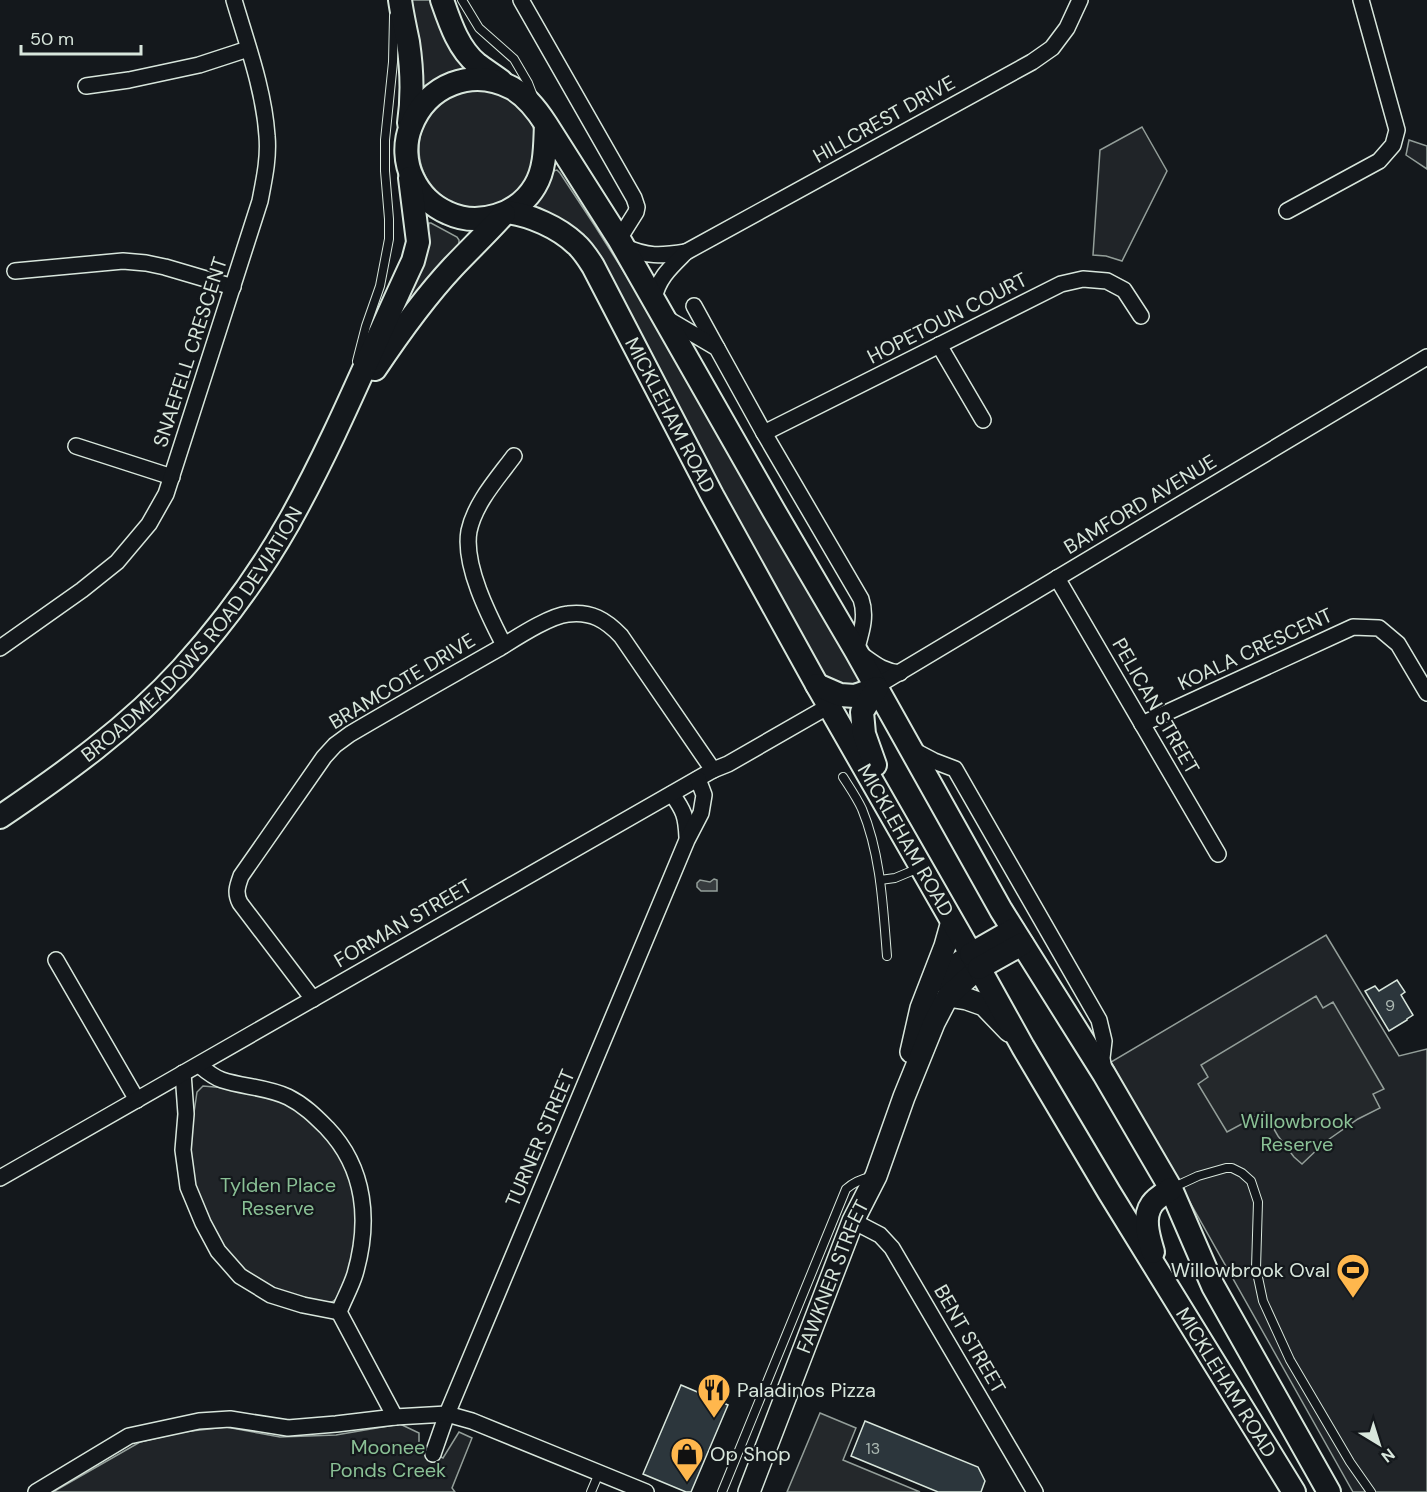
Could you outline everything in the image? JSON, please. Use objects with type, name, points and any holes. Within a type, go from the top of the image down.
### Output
[{"type":"main road","points":[[400,2],[412,78],[412,105],[406,154],[410,172],[418,190],[431,204],[448,214],[466,219],[486,219],[506,213],[523,201],[535,186],[542,169],[542,118],[527,100],[466,53],[454,33],[442,0]]},
{"type":"main road","points":[[407,135],[416,114],[429,97],[448,85],[470,79],[492,80],[513,89]]},
{"type":"main road","name":"MICKLEHAM ROAD","points":[[542,118],[659,308],[1017,937],[1104,1074],[1171,1189],[1213,1286],[1329,1492]]},
{"type":"main road","name":"BROADMEADOWS ROAD DEVIATION","points":[[0,817],[70,769],[107,740],[182,669],[241,597],[288,524],[342,416],[413,261],[418,242],[410,172]]},
{"type":"main road","name":"MICKLEHAM ROAD","points":[[506,213],[519,214],[562,233],[576,243],[593,266],[712,495],[1023,1047],[1109,1192],[1289,1483]]},
{"type":"main road","name":"BROADMEADOWS ROAD DEVIATION","points":[[342,416],[414,313],[453,267],[506,213]]},
{"type":"main road","points":[[817,685],[840,694],[855,696],[877,688]]},
{"type":"main road","points":[[877,688],[862,712],[864,734],[893,817]]},
{"type":"main road","points":[[975,961],[1017,937]]},
{"type":"main road","points":[[1109,1192],[1136,1200],[1148,1199],[1171,1189]]},
{"type":"main road","points":[[1158,1271],[1146,1218],[1152,1204],[1171,1189]]},
{"type":"main road","points":[[1289,1483],[1291,1470],[1300,1456],[1302,1443]]},
{"type":"street","name":"SNAEFELL CRESCENT","points":[[0,647],[82,590],[117,562],[154,516],[166,494],[260,201],[265,177],[267,138],[265,114],[234,0]]},
{"type":"street","points":[[521,0],[634,198],[636,212],[621,243]]},
{"type":"street","name":"HILLCREST DRIVE","points":[[659,308],[656,288],[660,280],[686,252],[1032,62],[1052,48],[1067,28],[1080,0]]},
{"type":"street","points":[[1287,211],[1379,161],[1393,146],[1397,130],[1361,0]]},
{"type":"street","points":[[86,86],[129,80],[189,67],[248,50]]},
{"type":"street","name":"HILLCREST DRIVE","points":[[621,243],[648,255],[686,252]]},
{"type":"street","points":[[15,271],[123,261],[146,262],[233,287]]},
{"type":"street","name":"HOPETOUN COURT","points":[[764,433],[1061,284],[1083,279],[1107,281],[1124,290],[1142,316]]},
{"type":"street","points":[[694,306],[717,348]]},
{"type":"street","name":"MICKLEHAM ROAD","points":[[659,308],[717,348],[861,599],[865,616],[856,651]]},
{"type":"street","points":[[939,345],[983,420]]},
{"type":"street","name":"BAMFORD AVENUE","points":[[877,688],[879,684],[1427,357]]},
{"type":"street","points":[[76,446],[172,477]]},
{"type":"street","points":[[504,645],[472,571],[469,532],[481,501],[514,456]]},
{"type":"street","name":"PELICAN STREET","points":[[1058,578],[1218,854]]},
{"type":"street","name":"BRAMCOTE DRIVE","points":[[313,999],[240,903],[236,895],[236,888],[241,876],[315,769],[335,745],[350,734],[504,645],[554,618],[583,613],[596,616],[621,636],[713,770]]},
{"type":"street","name":"KOALA CRESCENT","points":[[1142,724],[1353,627],[1379,628],[1398,644],[1427,693]]},
{"type":"street","points":[[856,651],[881,669],[900,673]]},
{"type":"street","name":"FORMAN STREET","points":[[0,1178],[829,706]]},
{"type":"street","name":"MICKLEHAM ROAD","points":[[910,749],[955,769],[1099,1020],[1104,1041],[1102,1058],[1104,1074]]},
{"type":"street","name":"TURNER STREET","points":[[434,1454],[447,1414],[687,840],[701,813],[704,795],[698,779]]},
{"type":"street","points":[[672,794],[686,818],[687,840]]},
{"type":"street","name":"FAWKNER STREET","points":[[904,1096],[921,1008],[952,921]]},
{"type":"street","points":[[56,960],[137,1100]]},
{"type":"street","points":[[929,985],[951,968],[975,961]]},
{"type":"street","name":"FAWKNER STREET","points":[[748,1492],[853,1221],[876,1176],[904,1096],[934,1023],[948,996],[975,961]]},
{"type":"street","points":[[948,996],[984,1005],[1023,1047]]},
{"type":"street","points":[[199,1065],[222,1080],[276,1092],[311,1111],[336,1137],[350,1158],[358,1178],[363,1203],[363,1232],[354,1274],[339,1312],[395,1417]]},
{"type":"street","points":[[183,1073],[186,1114],[183,1150],[188,1187],[218,1251],[240,1276],[271,1295],[303,1305],[339,1312]]},
{"type":"street","name":"BENT STREET","points":[[853,1221],[880,1235],[892,1248],[1035,1492]]},
{"type":"street","points":[[36,1492],[129,1436],[177,1425],[230,1419],[288,1428],[447,1414],[472,1421],[646,1492]]},
{"type":"lane","points":[[462,0],[479,28],[514,59],[528,83],[542,118]]},
{"type":"lane","points":[[342,416],[386,261],[389,219],[385,140],[393,62],[393,17],[400,2]]},
{"type":"lane","points":[[843,777],[862,810],[872,841],[880,880],[887,956]]},
{"type":"lane","points":[[880,880],[895,878],[921,868]]},
{"type":"lane","points":[[1171,1189],[1198,1176],[1226,1168],[1242,1173],[1251,1181],[1258,1202],[1256,1268],[1263,1301],[1290,1360],[1350,1462],[1371,1492]]},
{"type":"lane","points":[[722,1492],[846,1189],[861,1179],[876,1176]]},
{"type":"lane","points":[[591,1492],[599,1473]]},
{"type":"green space","points":[[408,0],[430,0],[447,42],[455,55],[469,69],[423,90]]},
{"type":"green space","points":[[478,90],[501,95],[520,107],[532,126],[537,149],[532,172],[520,191],[501,203],[478,208],[455,203],[436,191],[424,172],[419,149],[424,126],[436,107],[455,95]]},
{"type":"green space","points":[[1142,127],[1167,171],[1122,261],[1093,255],[1100,150]]},
{"type":"green space","points":[[1409,140],[1427,146],[1427,169],[1406,155]]},
{"type":"green space","points":[[557,170],[646,307],[861,681],[854,689],[827,680],[778,597],[612,287],[529,210],[553,171]]},
{"type":"green space","points":[[429,223],[457,237],[459,244],[402,313],[401,309],[427,244]]},
{"type":"green space","name":"Willowbrook Reserve","points":[[1326,935],[1399,1056],[1427,1049],[1427,1492],[1353,1492],[1111,1062]]},
{"type":"green space","name":"Tylden Place Reserve","points":[[203,1086],[226,1088],[273,1098],[293,1108],[325,1133],[346,1165],[357,1201],[354,1258],[344,1287],[332,1302],[279,1291],[256,1280],[236,1265],[225,1252],[200,1206],[192,1172],[190,1140],[197,1092]]},
{"type":"green space","name":"Moonee Ponds Creek","points":[[400,1424],[419,1433],[419,1447],[443,1458],[459,1432],[472,1438],[452,1488],[455,1492],[53,1492],[140,1442],[183,1432],[226,1427],[280,1437],[336,1435]]},
{"type":"shaded area","points":[[700,880],[710,882],[717,880],[717,891],[701,891],[697,887]]},
{"type":"shaded area","points":[[1316,996],[1323,1008],[1333,1002],[1384,1089],[1373,1094],[1380,1108],[1358,1119],[1325,1142],[1302,1164],[1278,1136],[1264,1112],[1227,1132],[1198,1084],[1208,1077],[1201,1065]]},
{"type":"shaded area","points":[[820,1413],[856,1428],[843,1460],[920,1492],[787,1492]]},
{"type":"building","points":[[1397,980],[1405,992],[1401,995],[1413,1015],[1389,1031],[1365,991],[1375,986],[1379,991]]},
{"type":"building","points":[[681,1385],[728,1405],[691,1492],[643,1474]]},
{"type":"building","points":[[865,1421],[978,1467],[985,1481],[981,1492],[938,1492],[851,1456]]},
{"type":"place","name":"Willowbrook Oval","points":[[1353,1299]]},
{"type":"place","name":"Paladinos Pizza","points":[[714,1419]]},
{"type":"place","name":"Op Shop","points":[[687,1483]]}]
